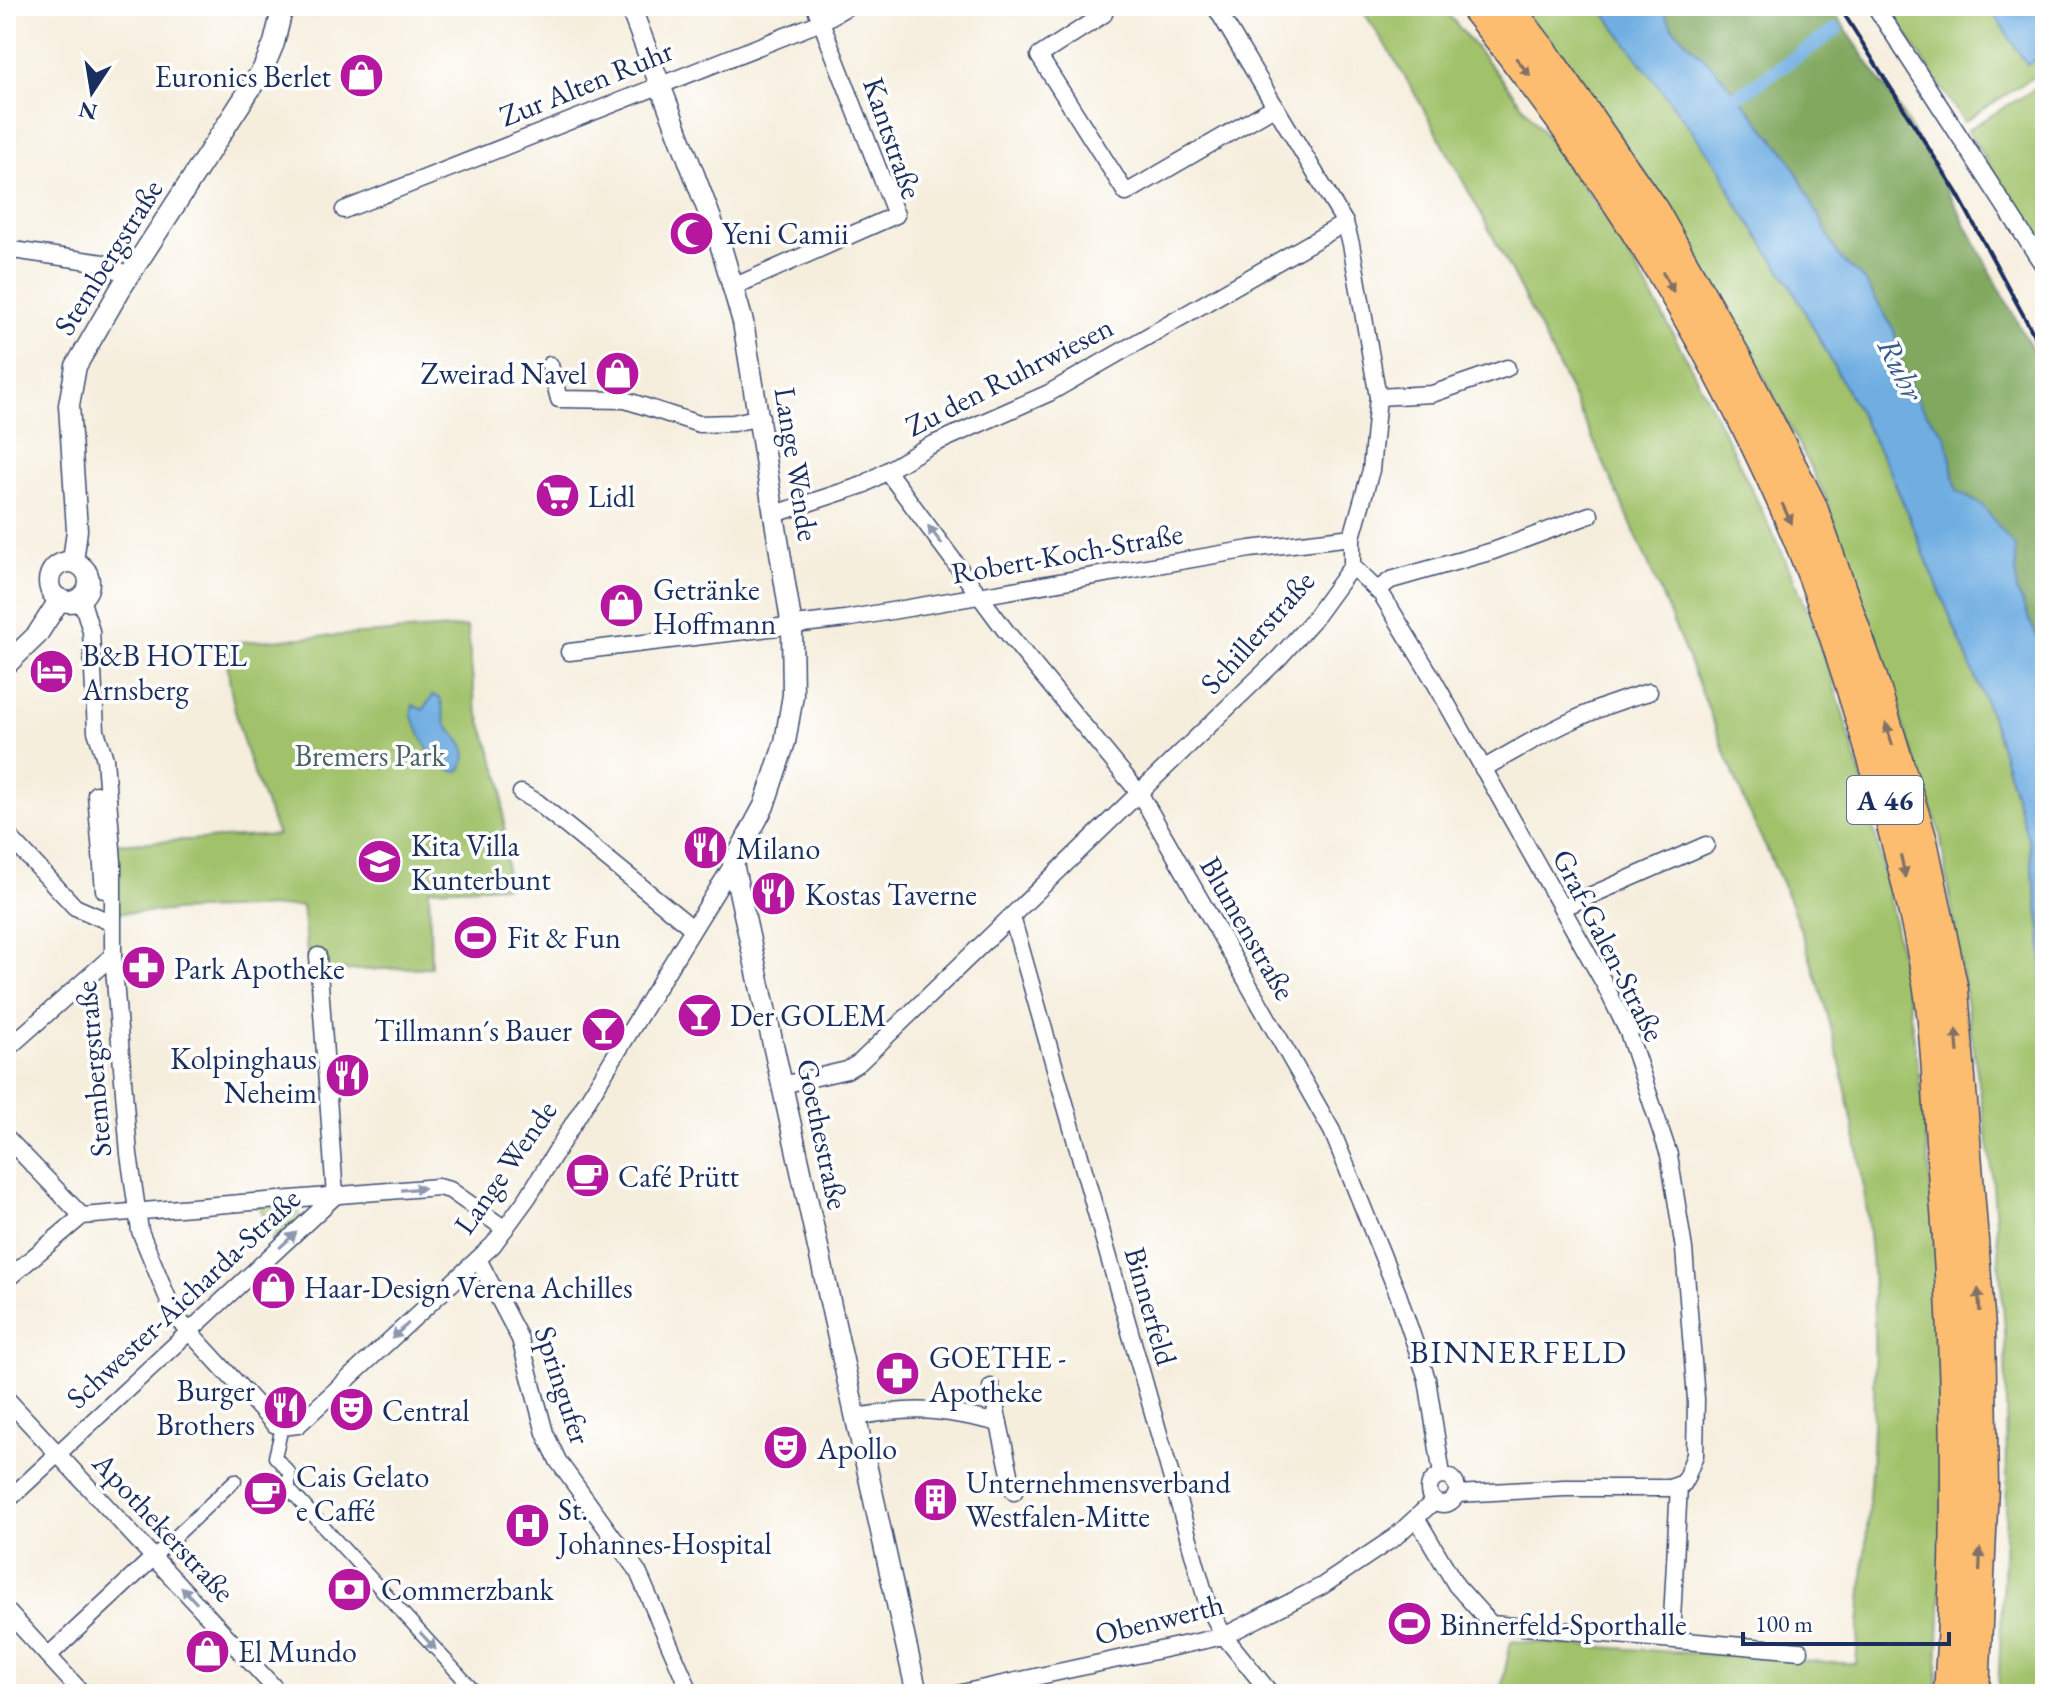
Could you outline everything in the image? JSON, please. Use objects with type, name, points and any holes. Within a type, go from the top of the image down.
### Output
[{"type":"highway","name":"A 46","points":[[1474,6],[1525,69],[1637,227],[1715,365],[1791,522],[1851,685],[1900,848],[1930,992],[1955,1333],[1958,1486],[1949,1694]]},
{"type":"highway","name":"A 46","points":[[1507,6],[1654,212],[1735,356],[1811,505],[1872,678],[1922,841],[1953,990],[1980,1314],[1983,1485],[1974,1694]]},
{"type":"street","name":"Stembergstraße","points":[[73,562],[77,530],[69,405],[76,366],[129,276],[263,69],[274,43],[283,6]]},
{"type":"street","name":"Lange Wende","points":[[282,1427],[298,1425],[478,1259],[505,1229],[733,864],[764,806],[785,742],[793,695],[792,627],[761,417],[743,322],[630,6]]},
{"type":"street","name":"Zur Alten Ruhr","points":[[344,210],[659,84],[818,14],[848,6]]},
{"type":"street","name":"Schillerstraße","points":[[782,1085],[847,1070],[860,1062],[1279,658],[1312,621],[1352,566],[1352,537],[1371,470],[1378,397],[1360,282],[1345,223],[1215,6]]},
{"type":"street","points":[[1875,6],[2045,268]]},
{"type":"street","name":"Kantstraße","points":[[733,287],[896,215],[818,14]]},
{"type":"street","points":[[1104,14],[1039,56],[1126,193],[1274,107]]},
{"type":"street","name":"Zu den Ruhrwiesen","points":[[775,514],[863,485],[927,447],[1049,393],[1345,223]]},
{"type":"street","points":[[6,249],[103,263],[129,276]]},
{"type":"street","points":[[550,365],[559,399],[625,400],[699,424],[733,423],[761,417]]},
{"type":"street","points":[[1378,397],[1432,394],[1507,368]]},
{"type":"street","name":"Blumenstraße","points":[[887,471],[1005,630],[1140,794],[1332,1131],[1398,1294],[1427,1379],[1442,1475]]},
{"type":"street","points":[[1377,590],[1391,580],[1493,551],[1590,515]]},
{"type":"street","name":"Robert-Koch-Straße","points":[[569,652],[733,630],[792,627],[1262,547],[1352,537]]},
{"type":"street","points":[[73,562],[88,575],[89,586],[81,598],[72,602],[60,599],[50,586],[52,572],[60,564],[73,562]]},
{"type":"street","name":"Graf-Galen-Straße","points":[[1352,566],[1377,590],[1483,769],[1623,1020],[1672,1170],[1692,1323],[1696,1399],[1693,1466],[1679,1485],[1671,1639]]},
{"type":"street","name":"Stembergstraße","points":[[81,598],[91,631],[96,731],[105,759],[114,881],[113,955],[137,1210],[143,1239],[167,1302],[274,1424],[282,1427]]},
{"type":"street","points":[[6,665],[37,635],[60,599]]},
{"type":"street","points":[[1483,769],[1538,736],[1607,704],[1649,692]]},
{"type":"street","points":[[521,793],[537,802],[691,927]]},
{"type":"street","points":[[6,833],[75,907],[112,923]]},
{"type":"street","points":[[1562,908],[1706,845]]},
{"type":"street","name":"Goethestraße","points":[[733,864],[917,1694]]},
{"type":"street","name":"Binnerfeld","points":[[1012,917],[1204,1591],[1224,1636],[1271,1694]]},
{"type":"street","points":[[6,1050],[113,955]]},
{"type":"street","points":[[6,1280],[82,1216],[335,1196],[318,956]]},
{"type":"street","points":[[6,1137],[82,1216]]},
{"type":"street","name":"Schwester-Aicharda-Straße","points":[[6,1502],[335,1196],[438,1187],[450,1190],[505,1229]]},
{"type":"street","name":"Springufer","points":[[478,1259],[515,1327],[545,1433],[558,1461],[638,1572],[691,1694]]},
{"type":"street","points":[[991,1387],[1014,1492]]},
{"type":"street","name":"Apothekerstraße","points":[[6,1398],[280,1694]]},
{"type":"street","points":[[856,1417],[906,1408],[946,1410],[999,1423]]},
{"type":"street","points":[[282,1427],[275,1457],[289,1472],[289,1489],[477,1694]]},
{"type":"street","points":[[1442,1475],[1456,1483],[1457,1494]]},
{"type":"street","name":"Obenwerth","points":[[1434,1501],[1429,1486],[1442,1475]]},
{"type":"street","points":[[48,1656],[235,1480]]},
{"type":"street","name":"Obenwerth","points":[[1434,1501],[1448,1504],[1457,1494],[1679,1485]]},
{"type":"street","name":"Obenwerth","points":[[957,1694],[1224,1636],[1322,1586],[1417,1519],[1434,1501]]},
{"type":"street","points":[[1417,1519],[1456,1585],[1491,1624],[1800,1651]]},
{"type":"street","points":[[6,1610],[83,1694]]},
{"type":"green space","points":[[1359,6],[1441,6],[1577,177],[1617,237],[1687,360],[1780,547],[1823,652],[1862,780],[1892,908],[1914,1038],[1929,1167],[1938,1298],[1942,1429],[1937,1694],[1500,1694],[1511,1641],[1856,1664],[1870,1481],[1875,1359],[1869,1237],[1856,1141],[1834,1037],[1803,935],[1784,888],[1745,802],[1649,565],[1584,419],[1435,129]]},
{"type":"green space","points":[[1518,6],[1599,6],[1722,171],[1733,198],[1790,284],[1890,471],[1992,718],[2029,842],[2041,929],[2045,1016],[2045,1694],[1998,1694],[2007,1486],[2005,1330],[1991,1162],[1940,833],[1825,496],[1750,350],[1667,203],[1550,43]]},
{"type":"green space","points":[[1661,6],[1830,6],[1893,99],[1951,197],[2045,374],[2045,654],[2017,592],[2015,575],[1983,506],[1957,491],[1946,436],[1920,406],[1902,368],[1894,330],[1865,281],[1839,257],[1789,157],[1717,71],[1672,27]]},
{"type":"green space","points":[[1888,6],[2045,6],[2045,69],[1964,122]]},
{"type":"green space","points":[[2045,83],[2045,253],[1967,130]]},
{"type":"green space","name":"Bremers Park","points":[[467,627],[475,703],[502,784],[507,886],[429,889],[431,967],[309,972],[302,906],[118,913],[113,844],[278,835],[236,717],[226,643]]},
{"type":"green space","points":[[296,1202],[301,1218],[274,1243],[259,1205]]},
{"type":"water","name":"Ruhr","points":[[1599,6],[1661,6],[1672,27],[1717,71],[1789,157],[1839,257],[1865,281],[1894,330],[1902,368],[1920,406],[1946,436],[1957,491],[1983,506],[2015,547],[2017,592],[2045,654],[2045,1051],[2041,929],[2029,842],[1992,718],[1890,471],[1790,284],[1734,199],[1722,171]]},
{"type":"water","points":[[1989,6],[2042,6],[2045,53],[2027,65]]},
{"type":"water","points":[[433,695],[440,698],[446,724],[465,750],[460,771],[450,770],[434,760],[411,714],[413,705],[423,710]]},
{"type":"waterway","points":[[1738,96],[1836,30]]},
{"type":"railway","points":[[1839,6],[1957,193],[2045,355]]},
{"type":"place","name":"Euronics Berlet","points":[[362,76]]},
{"type":"place","name":"Yeni Camii","points":[[691,233]]},
{"type":"place","name":"Zweirad Navel","points":[[618,373]]},
{"type":"place","name":"Lidl","points":[[557,496]]},
{"type":"place","name":"Getränke Hoffmann","points":[[622,606]]},
{"type":"place","name":"B&B HOTEL Arnsberg","points":[[51,672]]},
{"type":"place","name":"Milano","points":[[705,848]]},
{"type":"place","name":"Kita Villa Kunterbunt","points":[[380,862]]},
{"type":"place","name":"Kostas Taverne","points":[[774,894]]},
{"type":"place","name":"Fit & Fun","points":[[476,937]]},
{"type":"place","name":"Park Apotheke","points":[[143,968]]},
{"type":"place","name":"Der GOLEM","points":[[699,1015]]},
{"type":"place","name":"Tillmann´s Bauer","points":[[603,1030]]},
{"type":"place","name":"Kolpinghaus Neheim","points":[[348,1075]]},
{"type":"place","name":"Café Prütt","points":[[587,1176]]},
{"type":"place","name":"Haar-Design Verena Achilles","points":[[273,1287]]},
{"type":"place","name":"GOETHE - Apotheke","points":[[898,1374]]},
{"type":"place","name":"Burger Brothers","points":[[286,1407]]},
{"type":"place","name":"Central","points":[[351,1410]]},
{"type":"place","name":"Apollo","points":[[786,1448]]},
{"type":"place","name":"Cais Gelato e Caffé","points":[[265,1493]]},
{"type":"place","name":"Unternehmensverband Westfalen-Mitte","points":[[935,1499]]},
{"type":"place","name":"St. Johannes-Hospital","points":[[527,1526]]},
{"type":"place","name":"Commerzbank","points":[[350,1589]]},
{"type":"place","name":"Binnerfeld-Sporthalle","points":[[1409,1624]]},
{"type":"place","name":"El Mundo","points":[[207,1651]]},
{"type":"district","name":"BINNERFELD","points":[[1519,1352]]}]
